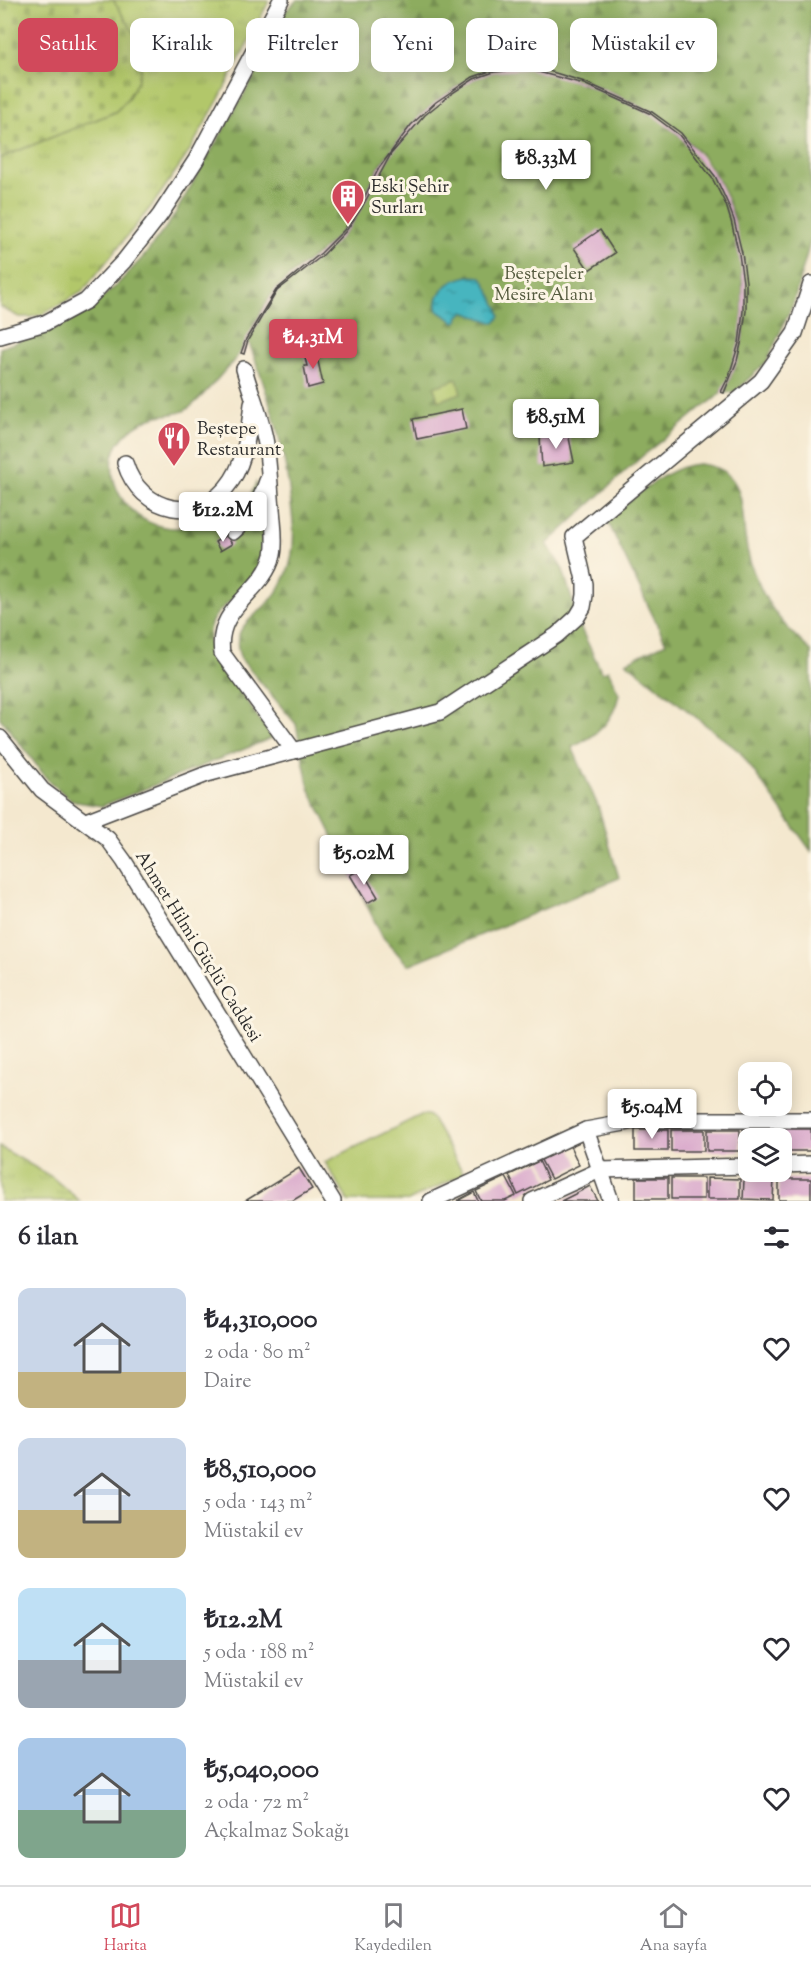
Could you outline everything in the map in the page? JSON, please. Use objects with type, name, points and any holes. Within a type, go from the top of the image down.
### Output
[{"type":"street","points":[[0,336],[45,323],[86,301],[124,261],[160,215],[196,160],[281,0]]},
{"type":"street","points":[[86,821],[207,774],[440,712],[557,635],[577,617],[583,607],[585,584],[574,537],[761,381],[795,333],[811,284]]},
{"type":"street","points":[[244,369],[266,442],[274,537],[273,554],[268,569],[226,620],[220,640],[222,653],[294,751]]},
{"type":"street","points":[[125,463],[129,476],[137,488],[154,501],[179,510],[200,507],[216,497],[231,480],[247,441],[253,399]]},
{"type":"street","points":[[233,532],[250,517],[262,498],[269,476]]},
{"type":"street","name":"Ahmet Hilmi Güçlü Caddesi","points":[[0,738],[42,790],[108,838],[333,1201]]},
{"type":"street","points":[[431,1201],[586,1130],[641,1120],[811,1120]]},
{"type":"street","points":[[586,1130],[611,1201]]},
{"type":"street","points":[[792,1165],[811,1164]]},
{"type":"street","points":[[532,1201],[600,1170],[738,1166]]},
{"type":"green space","points":[[0,0],[113,0],[130,27],[130,72],[140,72],[127,99],[115,112],[0,158]]},
{"type":"green space","points":[[113,0],[269,1],[260,18],[246,18],[246,46],[234,70],[234,18],[130,18],[130,29]]},
{"type":"green space","points":[[297,0],[811,0],[811,239],[793,304],[767,361],[735,392],[724,393],[737,358],[743,333],[746,291],[735,226],[725,194],[712,170],[676,130],[653,114],[604,90],[550,72],[558,72],[558,18],[466,18],[466,72],[486,72],[456,87],[408,129],[380,166],[353,216],[342,231],[276,289],[237,356],[197,401],[184,411],[157,416],[136,426],[119,443],[113,457],[112,471],[120,496],[138,515],[161,526],[179,528],[205,520],[230,518],[244,506],[256,483],[268,529],[266,556],[250,583],[213,619],[209,637],[211,649],[272,738],[102,806],[77,802],[70,799],[48,780],[0,718],[0,348],[59,327],[82,314],[115,287],[145,255],[172,219],[256,72],[359,72],[359,18],[281,18]]},
{"type":"green space","points":[[233,72],[187,155],[154,203],[82,292],[43,314],[31,317],[19,317],[0,307],[0,158],[115,112],[128,99],[139,73]]},
{"type":"green space","name":"Beştepeler Mesire Alanı","points":[[542,72],[576,82],[642,109],[662,121],[682,138],[699,157],[713,179],[733,227],[742,279],[742,326],[735,363],[719,395],[647,452],[547,544],[563,570],[581,629],[602,673],[608,670],[619,694],[617,704],[603,727],[572,747],[598,806],[619,878],[408,965],[382,936],[309,788],[296,724],[241,659],[238,638],[241,630],[267,604],[283,581],[290,565],[293,541],[288,483],[280,441],[269,400],[248,340],[267,306],[280,289],[345,232],[356,217],[377,176],[402,139],[443,99],[474,79],[490,73]]},
{"type":"green space","points":[[457,379],[461,393],[438,401],[434,387]]},
{"type":"green space","points":[[699,464],[714,467],[733,480],[741,500],[745,537],[753,571],[768,602],[780,620],[811,651],[811,851],[740,752],[626,662],[666,643],[607,520],[662,477],[674,470]]},
{"type":"green space","points":[[421,1115],[428,1115],[432,1119],[464,1174],[408,1201],[348,1201],[325,1162]]},
{"type":"green space","points":[[0,1147],[52,1177],[80,1201],[0,1201]]},
{"type":"water","points":[[469,276],[482,277],[498,308],[500,316],[495,323],[464,312],[455,322],[438,311],[438,298],[445,287]]},
{"type":"building","name":"Eski Şehir Surları","points":[[494,72],[474,79],[425,115],[391,154],[361,209],[346,231],[323,255],[277,291],[248,340],[244,354],[241,353],[246,339],[276,290],[321,253],[344,230],[359,208],[379,168],[411,125],[436,102],[473,77]]},
{"type":"building","name":"Eski Şehir Surları","points":[[538,72],[552,72],[585,82],[652,112],[681,133],[715,176],[728,204],[742,253],[746,282],[746,311],[737,361],[724,393],[721,392],[729,376],[739,343],[743,311],[743,282],[739,254],[726,205],[712,178],[679,135],[651,114],[584,84]]},
{"type":"building","points":[[600,230],[615,253],[589,270],[574,248]]},
{"type":"building","points":[[316,352],[323,384],[308,388],[304,354]]},
{"type":"building","points":[[462,409],[466,429],[417,439],[413,419]]},
{"type":"building","points":[[568,433],[574,462],[542,467],[540,437]]},
{"type":"building","points":[[226,535],[232,544],[220,551],[215,542]]},
{"type":"building","points":[[361,869],[378,897],[367,903],[350,875]]},
{"type":"building","points":[[792,1129],[811,1129],[811,1151],[792,1151]]},
{"type":"building","points":[[635,1130],[668,1130],[668,1151],[635,1151]]},
{"type":"building","points":[[671,1130],[704,1130],[704,1151],[671,1151]]},
{"type":"building","points":[[707,1130],[738,1130],[738,1151],[707,1151]]},
{"type":"building","points":[[570,1146],[579,1165],[551,1179],[541,1160]]},
{"type":"building","points":[[539,1161],[548,1180],[518,1195],[509,1175]]},
{"type":"building","points":[[299,1168],[312,1189],[292,1201],[245,1201]]},
{"type":"building","points":[[506,1177],[516,1196],[505,1201],[481,1201],[476,1191]]},
{"type":"building","points":[[636,1178],[668,1178],[668,1199],[636,1199]]},
{"type":"building","points":[[671,1178],[704,1178],[704,1199],[671,1199]]},
{"type":"building","points":[[707,1178],[738,1179],[740,1182],[740,1199],[707,1199]]},
{"type":"building","points":[[811,1179],[811,1200],[779,1200],[779,1182]]},
{"type":"building","points":[[744,1182],[774,1182],[773,1200],[743,1199]]},
{"type":"building","points":[[590,1186],[598,1201],[561,1201],[575,1194]]},
{"type":"building","points":[[474,1192],[478,1201],[457,1201]]},
{"type":"place","name":"Eski Şehir Surları","points":[[348,225]]},
{"type":"place","name":"Beştepe Restaurant","points":[[174,467]]}]
